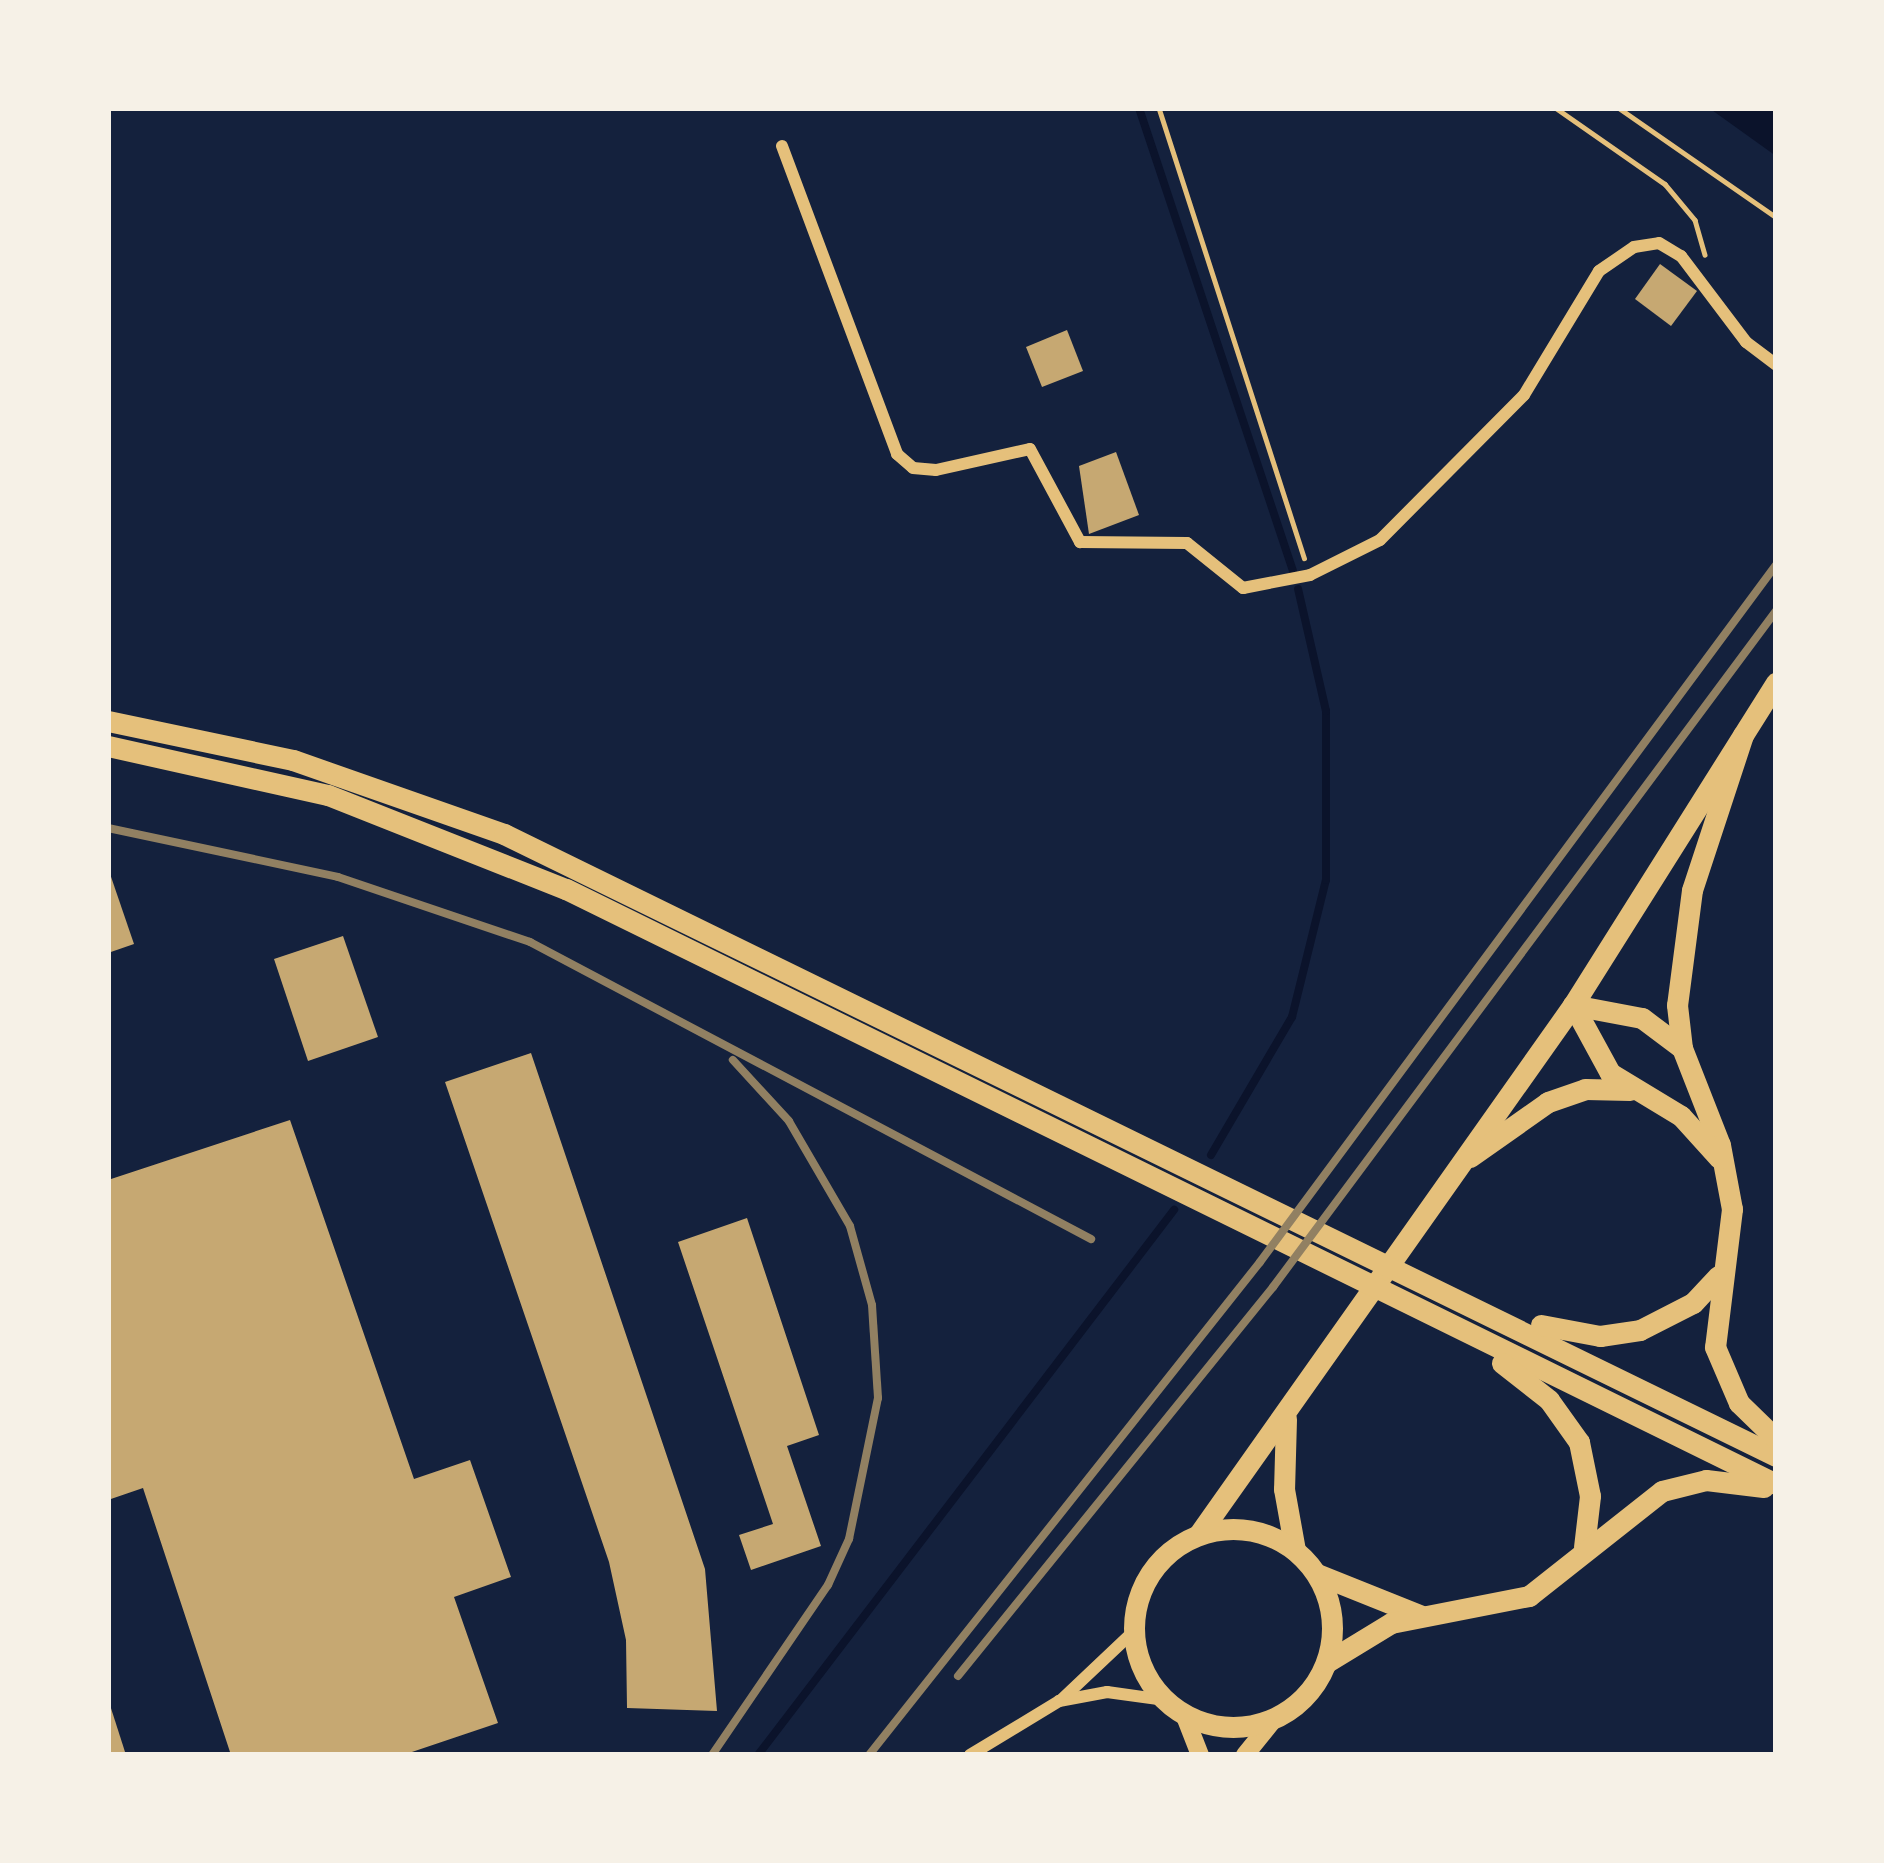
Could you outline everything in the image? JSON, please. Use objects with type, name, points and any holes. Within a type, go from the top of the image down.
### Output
[{"type":"main road","points":[[1275,1718],[1221,1726],[1184,1714],[1166,1700],[1143,1669],[1134,1631],[1151,1572],[1199,1534],[1470,1157],[1573,1005],[1776,683]]},
{"type":"main road","points":[[108,721],[293,760],[504,834],[1467,1300],[1776,1456]]},
{"type":"main road","points":[[1743,735],[1683,928],[1677,985],[1682,1048],[1720,1158],[1733,1222],[1718,1276],[1719,1362],[1739,1403],[1776,1439]]},
{"type":"main road","points":[[108,746],[266,778],[441,835],[883,1042],[1776,1487]]},
{"type":"main road","points":[[1573,1005],[1642,1018],[1682,1048]]},
{"type":"main road","points":[[1573,1005],[1604,1066],[1681,1116],[1720,1158]]},
{"type":"main road","points":[[1470,1157],[1559,1097],[1595,1088],[1637,1091]]},
{"type":"main road","points":[[1467,1300],[1568,1334],[1622,1335],[1674,1316],[1718,1276]]},
{"type":"main road","points":[[1447,1325],[1538,1389],[1572,1428],[1588,1478],[1584,1547]]},
{"type":"main road","points":[[1286,1414],[1284,1489],[1295,1550]]},
{"type":"main road","points":[[1245,1755],[1275,1718],[1306,1695],[1327,1662],[1382,1627],[1529,1596],[1584,1547],[1677,1485],[1724,1480],[1776,1487]]},
{"type":"main road","points":[[1199,1534],[1253,1530],[1295,1550],[1317,1574],[1332,1617],[1327,1662]]},
{"type":"main road","points":[[1317,1574],[1422,1616]]},
{"type":"main road","points":[[1184,1714],[1200,1755]]},
{"type":"street","points":[[782,146],[884,432],[905,463],[936,470],[1030,449],[1067,525],[1088,546],[1187,543],[1252,589],[1310,575],[1380,540],[1514,406],[1609,262],[1659,243],[1711,291],[1738,333],[1776,365]]},
{"type":"street","points":[[970,1755],[1060,1701],[1134,1631]]},
{"type":"street","points":[[1060,1701],[1107,1692],[1166,1700]]},
{"type":"path","points":[[1159,108],[1310,575]]},
{"type":"path","points":[[1556,108],[1676,194],[1700,234],[1711,291]]},
{"type":"path","points":[[1619,108],[1776,217]]},
{"type":"water","points":[[1709,108],[1776,108],[1776,156]]},
{"type":"building","points":[[1660,264],[1697,291],[1671,326],[1635,299]]},
{"type":"building","points":[[1067,330],[1083,371],[1042,387],[1026,347]]},
{"type":"building","points":[[1116,452],[1139,515],[1089,534],[1079,466]]},
{"type":"building","points":[[108,868],[134,944],[108,953]]},
{"type":"building","points":[[343,936],[378,1037],[308,1061],[274,959]]},
{"type":"building","points":[[531,1053],[705,1569],[717,1711],[627,1708],[626,1640],[609,1562],[445,1082]]},
{"type":"building","points":[[290,1120],[414,1479],[470,1460],[511,1577],[454,1597],[498,1723],[403,1755],[231,1755],[143,1488],[108,1500],[108,1180]]},
{"type":"building","points":[[747,1218],[819,1435],[787,1446],[821,1546],[751,1570],[739,1535],[773,1524],[678,1242]]},
{"type":"building","points":[[109,1702],[126,1755],[108,1755]]},
{"type":"waterway","points":[[1139,108],[1293,571]]},
{"type":"waterway","points":[[1211,1155],[1292,1017],[1326,880],[1326,711],[1298,589]]},
{"type":"waterway","points":[[758,1755],[1174,1210]]},
{"type":"railway","points":[[869,1755],[1260,1262],[1776,565]]},
{"type":"railway","points":[[958,1676],[1273,1287],[1776,611]]},
{"type":"railway","points":[[108,828],[338,877],[530,942],[1091,1239]]},
{"type":"railway","points":[[712,1755],[828,1585],[849,1539],[878,1398],[872,1305],[850,1226],[789,1121],[733,1060]]}]
